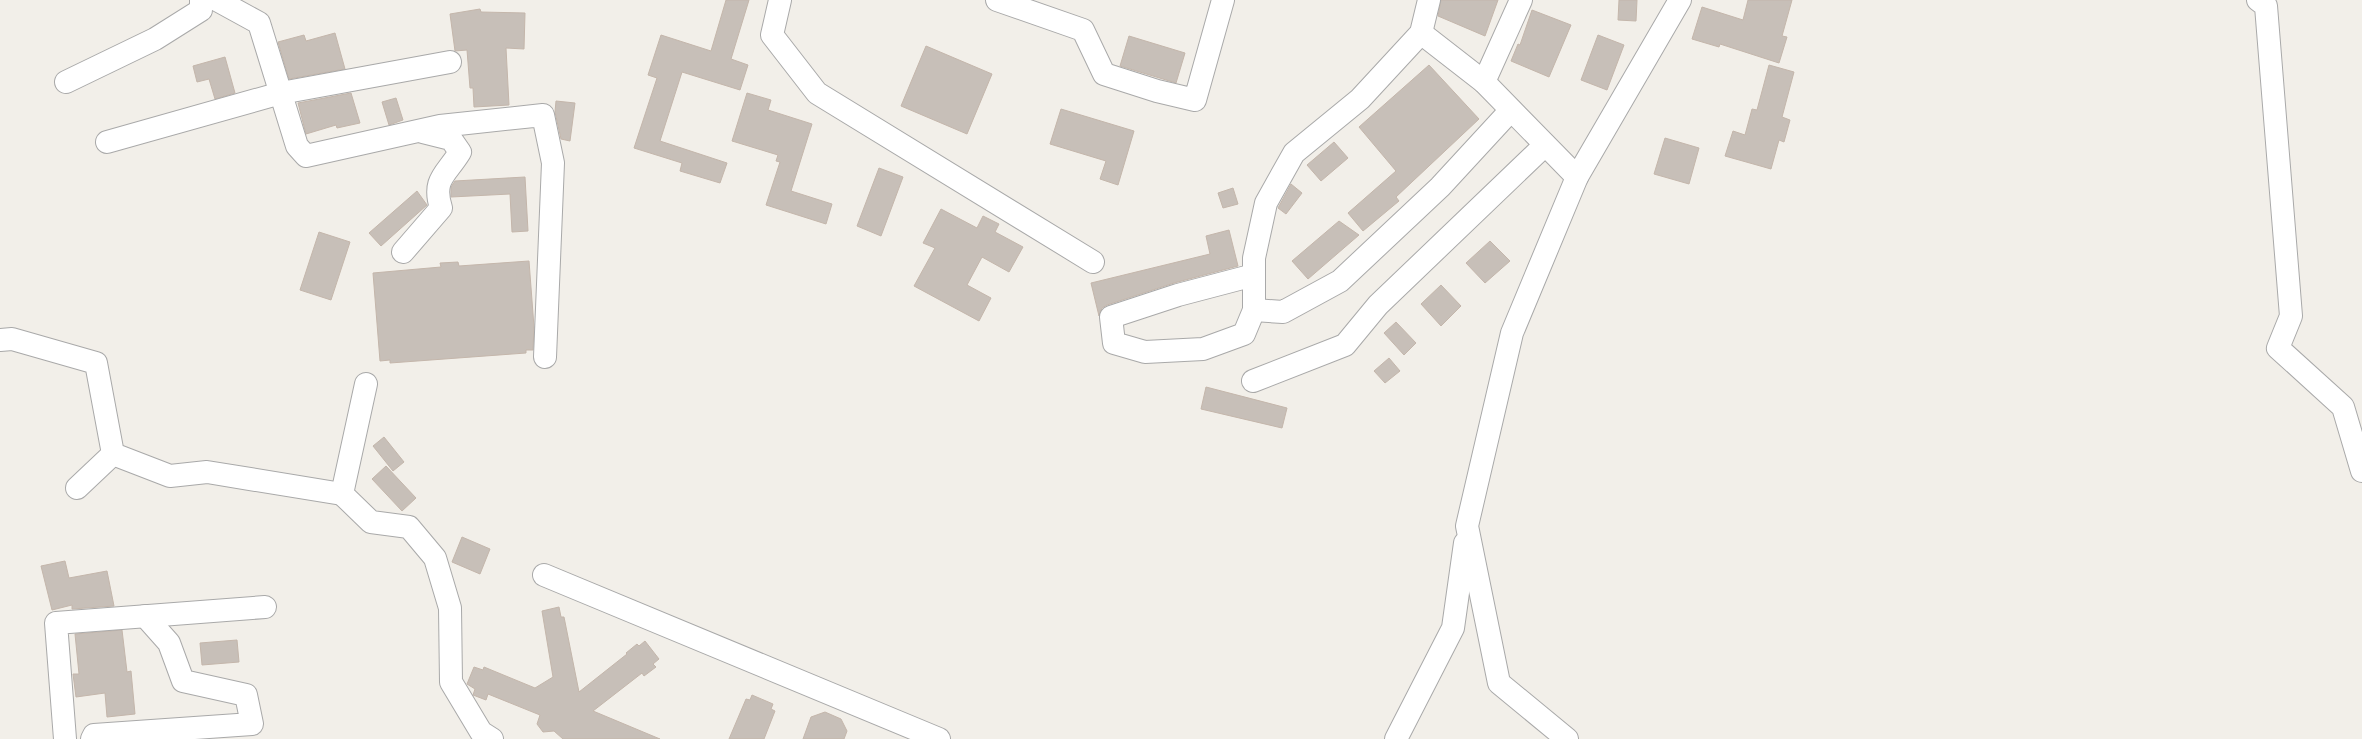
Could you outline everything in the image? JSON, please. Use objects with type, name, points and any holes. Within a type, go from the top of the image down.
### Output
[{"type":"street","points":[[66,82],[155,39],[201,10],[200,0]]},
{"type":"street","points":[[217,0],[259,23],[297,146],[306,156],[440,126],[543,115],[553,163],[545,357]]},
{"type":"street","points":[[780,0],[772,35],[817,93],[1093,262]]},
{"type":"street","points":[[997,0],[1084,30],[1104,74],[1157,91],[1195,100],[1223,0]]},
{"type":"street","points":[[1254,275],[1178,295],[1111,317],[1114,343],[1145,352],[1203,349],[1244,334],[1254,310],[1254,275],[1254,258],[1266,203],[1294,153],[1360,99],[1421,33],[1429,0]]},
{"type":"street","points":[[1484,82],[1521,0]]},
{"type":"street","points":[[1396,739],[1453,628],[1467,526],[1512,333],[1577,177],[1680,0]]},
{"type":"street","points":[[2258,0],[2266,6],[2291,316],[2278,348],[2343,407],[2362,471]]},
{"type":"street","points":[[1421,33],[1484,82],[1577,177]]},
{"type":"street","points":[[107,142],[281,93],[450,62]]},
{"type":"street","points":[[1254,310],[1282,312],[1340,281],[1440,187],[1511,110]]},
{"type":"street","points":[[403,252],[441,208],[437,195],[441,176],[451,166],[460,152],[451,139],[416,131]]},
{"type":"street","points":[[1253,381],[1345,345],[1378,305],[1545,145]]},
{"type":"street","points":[[0,340],[12,339],[96,364],[113,454]]},
{"type":"street","points":[[342,494],[366,384]]},
{"type":"street","points":[[77,488],[113,454]]},
{"type":"street","points":[[113,454],[170,476],[207,472],[342,494],[371,522],[409,527],[435,558],[450,608],[450,682],[481,732],[492,739]]},
{"type":"street","points":[[1467,526],[1498,683],[1567,739]]},
{"type":"street","points":[[544,575],[939,739]]},
{"type":"street","points":[[65,739],[56,623],[265,607]]},
{"type":"street","points":[[92,739],[94,735],[252,724],[246,695],[183,681],[169,643],[145,616]]},
{"type":"building","points":[[726,0],[749,0],[731,59],[748,65],[740,90],[682,72],[660,141],[727,163],[720,183],[680,171],[682,163],[634,148],[657,78],[648,75],[661,35],[711,51]]},
{"type":"building","points":[[1441,0],[1498,0],[1485,36],[1438,16]]},
{"type":"building","points":[[1619,0],[1637,0],[1636,21],[1618,20]]},
{"type":"building","points":[[1748,0],[1792,0],[1782,36],[1787,37],[1779,63],[1720,44],[1719,47],[1692,39],[1702,7],[1743,20]]},
{"type":"building","points":[[480,9],[481,12],[525,13],[524,49],[506,48],[509,105],[474,107],[473,88],[470,88],[467,50],[455,51],[450,14]]},
{"type":"building","points":[[1532,10],[1571,25],[1549,77],[1511,61],[1518,44],[1520,45]]},
{"type":"building","points":[[335,33],[345,69],[289,79],[278,42],[304,35],[306,41]]},
{"type":"building","points":[[1598,35],[1624,45],[1607,90],[1581,80]]},
{"type":"building","points":[[1129,36],[1185,53],[1176,83],[1120,66]]},
{"type":"building","points":[[926,46],[992,74],[967,134],[901,106]]},
{"type":"building","points":[[225,57],[235,93],[215,99],[209,79],[197,82],[193,66]]},
{"type":"building","points":[[1429,65],[1479,119],[1396,197],[1399,201],[1363,231],[1348,213],[1396,171],[1359,127]]},
{"type":"building","points":[[1769,65],[1794,72],[1782,117],[1790,120],[1784,142],[1779,140],[1771,169],[1725,156],[1733,131],[1745,135],[1752,109],[1757,110]]},
{"type":"building","points":[[351,93],[360,123],[337,128],[336,125],[306,134],[298,103]]},
{"type":"building","points":[[747,93],[771,100],[768,110],[812,124],[791,191],[832,204],[826,224],[766,205],[780,162],[776,161],[778,155],[732,141]]},
{"type":"building","points":[[396,98],[403,120],[389,125],[382,102]]},
{"type":"building","points":[[556,101],[575,103],[570,141],[561,139],[555,112]]},
{"type":"building","points":[[1061,109],[1134,131],[1118,185],[1100,179],[1106,161],[1050,144]]},
{"type":"building","points":[[1665,138],[1699,148],[1689,184],[1654,174]]},
{"type":"building","points":[[1334,142],[1348,158],[1321,181],[1307,165]]},
{"type":"building","points":[[879,168],[903,177],[881,236],[857,226]]},
{"type":"building","points":[[525,177],[528,231],[512,232],[510,194],[451,197],[451,187],[455,181]]},
{"type":"building","points":[[1291,184],[1302,193],[1286,214],[1278,208]]},
{"type":"building","points":[[1233,188],[1238,204],[1223,208],[1218,193]]},
{"type":"building","points":[[417,191],[427,205],[381,246],[369,233]]},
{"type":"building","points":[[941,209],[977,228],[983,216],[999,224],[995,232],[1023,247],[1009,272],[982,257],[967,285],[991,298],[979,321],[914,286],[935,248],[923,243]]},
{"type":"building","points":[[1339,221],[1359,235],[1308,279],[1292,261]]},
{"type":"building","points":[[1229,230],[1238,266],[1174,283],[1107,305],[1102,308],[1099,316],[1091,283],[1210,254],[1206,236]]},
{"type":"building","points":[[319,232],[350,242],[331,300],[300,290]]},
{"type":"building","points":[[1490,241],[1510,261],[1485,283],[1466,263]]},
{"type":"building","points":[[529,261],[534,327],[533,350],[526,350],[526,353],[390,363],[390,360],[380,361],[373,273],[441,267],[440,263],[458,262],[459,266]]},
{"type":"building","points":[[1441,285],[1461,306],[1441,326],[1421,304]]},
{"type":"building","points":[[1396,322],[1416,343],[1404,355],[1384,333]]},
{"type":"building","points":[[1389,358],[1400,371],[1385,383],[1374,371]]},
{"type":"building","points":[[1206,387],[1287,408],[1282,428],[1201,409]]},
{"type":"building","points":[[384,437],[404,462],[393,471],[373,446]]},
{"type":"building","points":[[386,466],[416,498],[402,511],[372,479]]},
{"type":"building","points":[[462,537],[490,549],[480,574],[452,562]]},
{"type":"building","points":[[65,561],[69,578],[107,571],[114,606],[72,609],[72,605],[52,610],[41,566]]},
{"type":"building","points":[[559,607],[561,617],[564,617],[579,692],[627,654],[626,653],[637,644],[639,646],[645,641],[659,659],[653,664],[656,667],[644,676],[642,673],[593,711],[660,739],[563,739],[554,731],[543,732],[537,724],[540,715],[488,694],[486,700],[473,695],[475,689],[467,684],[474,667],[483,670],[484,667],[535,688],[553,677],[542,611]]},
{"type":"building","points":[[122,630],[127,672],[131,671],[135,714],[107,717],[105,693],[76,697],[73,674],[79,674],[75,634]]},
{"type":"building","points":[[237,640],[239,662],[202,665],[200,643]]},
{"type":"building","points":[[752,695],[773,704],[771,709],[775,711],[764,739],[729,739],[746,699],[750,700]]},
{"type":"building","points":[[825,712],[841,719],[847,731],[844,739],[803,739],[811,717]]}]
